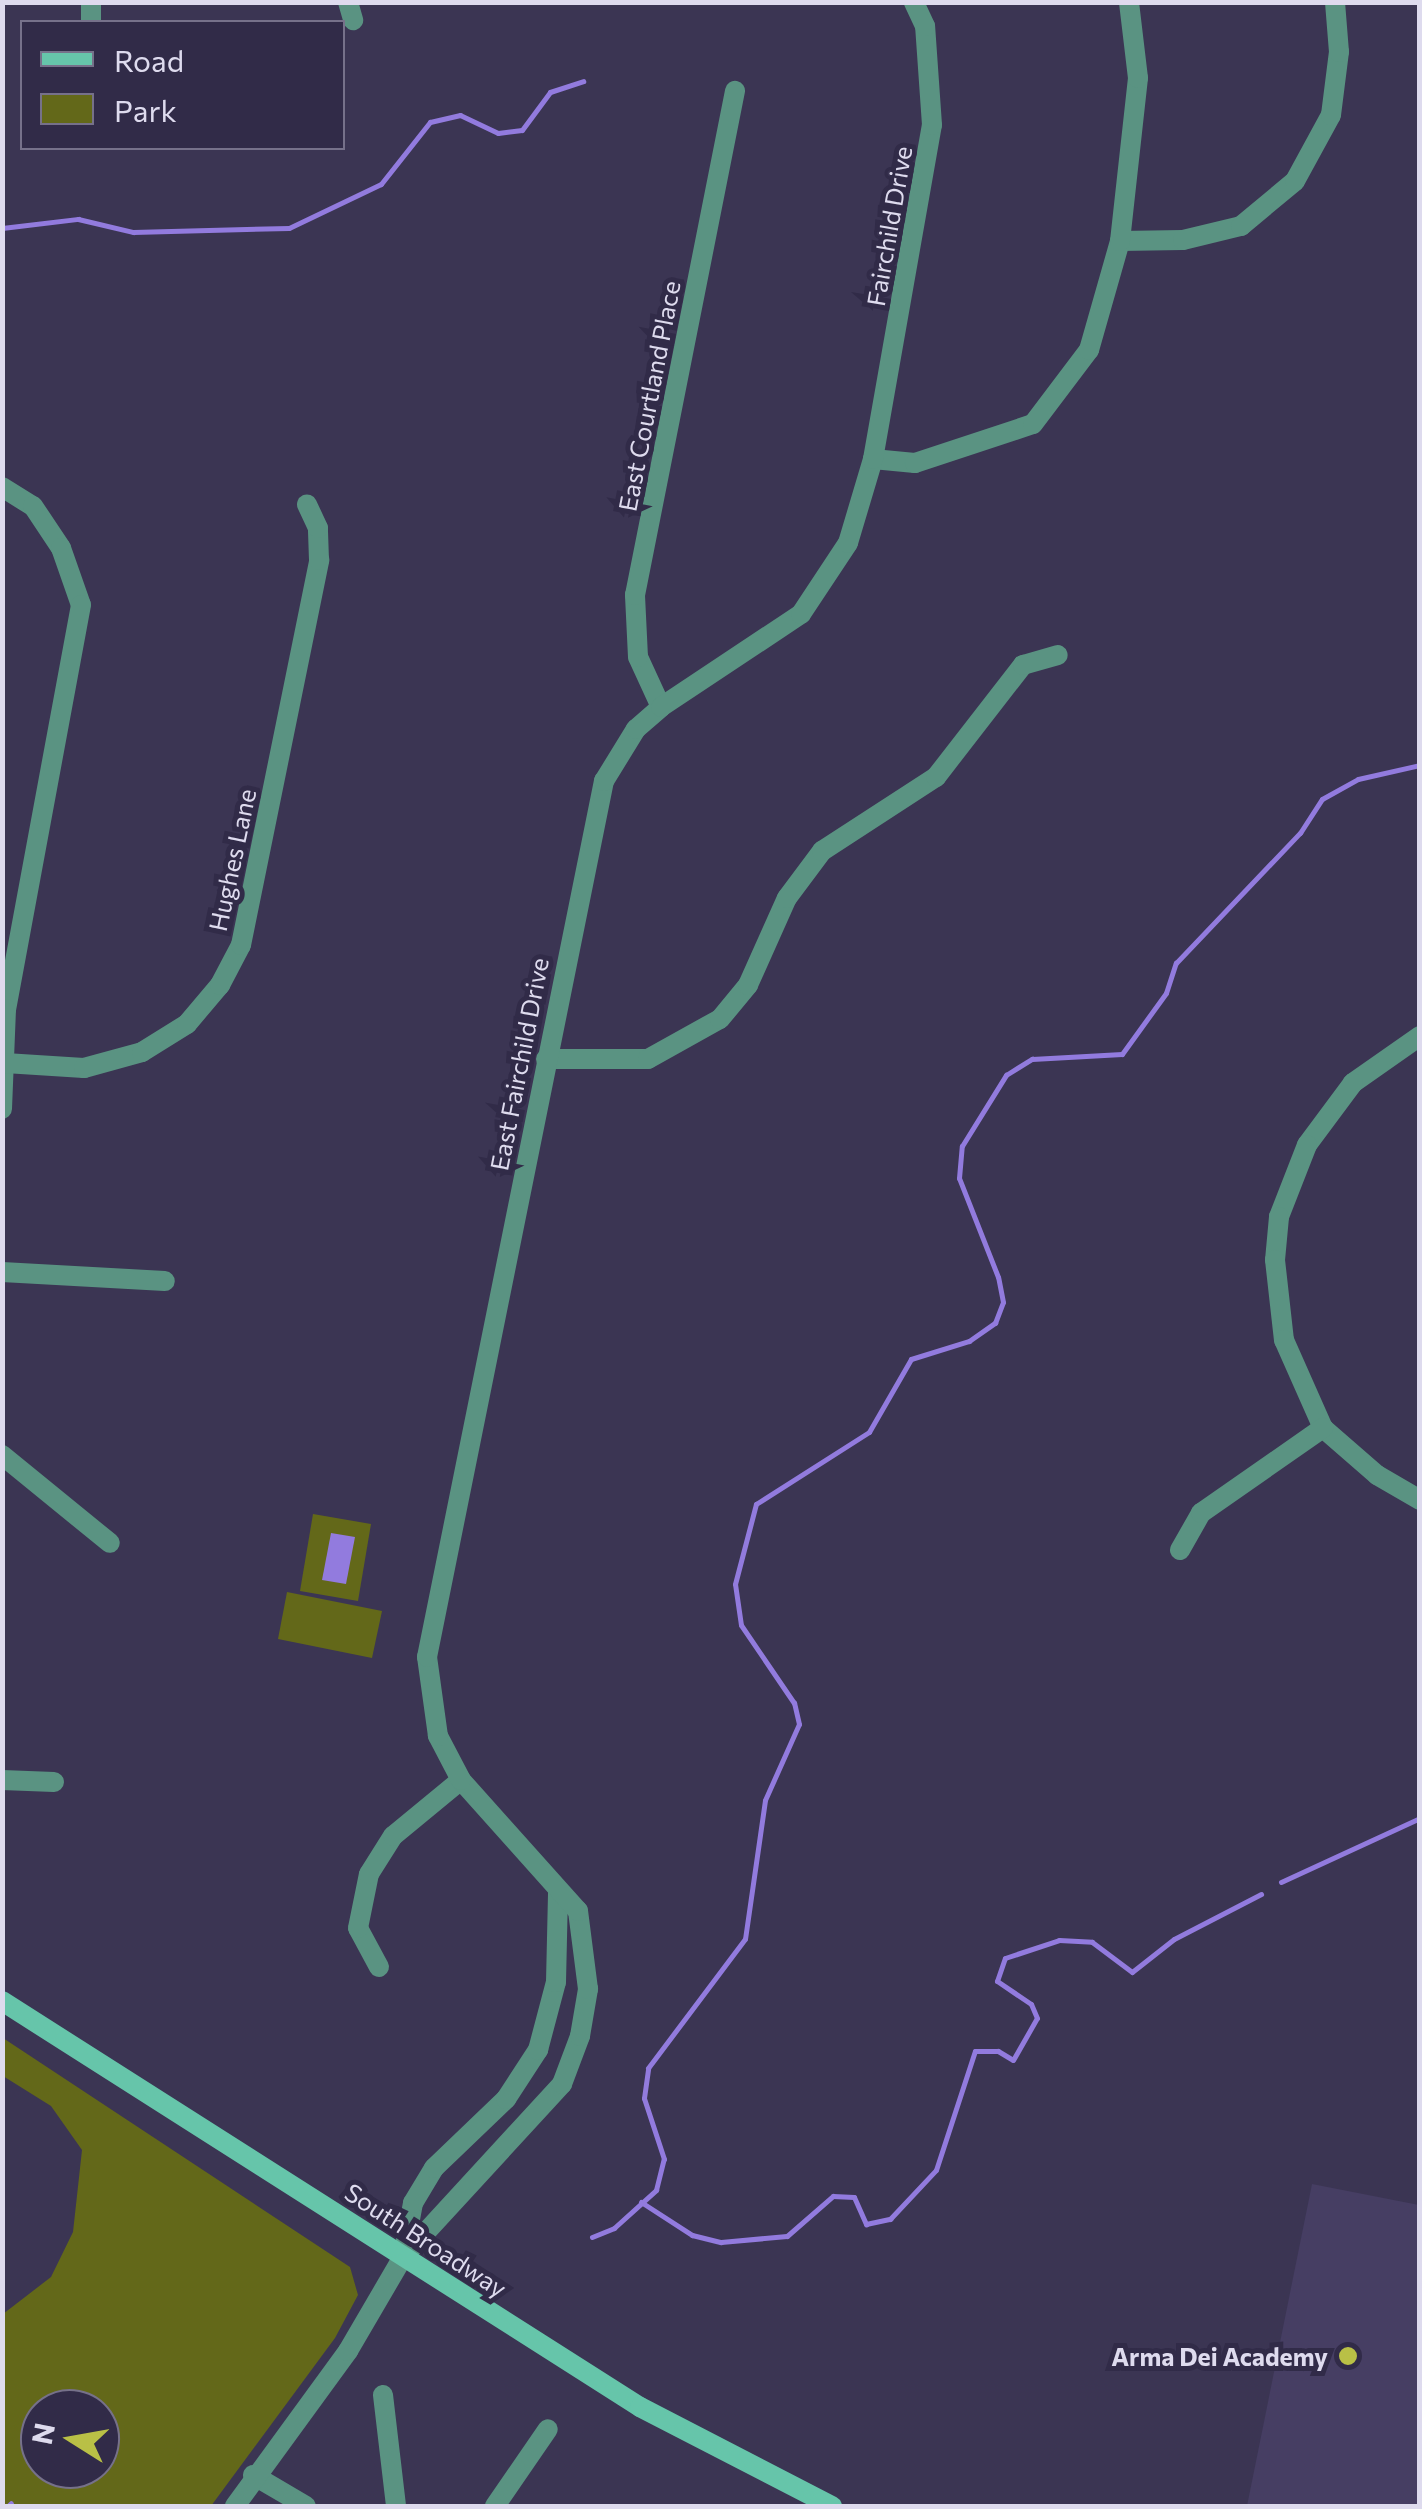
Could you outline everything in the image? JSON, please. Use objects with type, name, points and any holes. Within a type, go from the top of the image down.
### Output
[{"type":"main road","name":"South Broadway","points":[[2,2002],[640,2408],[832,2506]]},
{"type":"street","name":"Fairchild Drive","points":[[873,458],[932,125],[926,26],[914,2]]},
{"type":"street","points":[[873,458],[915,463],[1034,424],[1089,350],[1120,242],[1138,78],[1129,2]]},
{"type":"street","points":[[1120,242],[1183,240],[1241,226],[1294,181],[1331,115],[1339,52],[1335,2]]},
{"type":"street","name":"East Courtland Place","points":[[661,708],[638,657],[634,594],[735,91]]},
{"type":"street","name":"East Fairchild Drive","points":[[461,1780],[438,1736],[427,1657],[592,816],[619,754],[661,708],[801,614],[848,543],[873,458]]},
{"type":"street","points":[[2,487],[33,506],[61,548],[81,604],[6,1009],[2,1109]]},
{"type":"street","name":"Hughes Lane","points":[[4,1063],[84,1068],[142,1052],[187,1024],[220,985],[241,945],[320,560],[318,528],[306,504]]},
{"type":"street","points":[[546,1060],[648,1059],[720,1019],[748,985],[787,898],[822,851],[936,777],[1023,665],[1058,656]]},
{"type":"street","points":[[1420,1036],[1381,1058],[1330,1111],[1307,1145],[1279,1218],[1275,1298],[1284,1340],[1324,1428],[1376,1475],[1420,1500]]},
{"type":"street","points":[[2,1272],[165,1281]]},
{"type":"street","points":[[1180,1550],[1201,1513],[1324,1428]]},
{"type":"street","points":[[2,1455],[110,1543]]},
{"type":"street","points":[[2,1780],[54,1782]]},
{"type":"street","points":[[235,2506],[348,2351],[404,2256],[562,2084],[588,1989],[578,1911],[558,1892],[545,1868],[461,1780],[393,1836],[369,1874],[358,1928],[379,1967]]},
{"type":"street","points":[[404,2256],[413,2203],[434,2168],[506,2099],[538,2050],[556,1982],[558,1892]]},
{"type":"street","points":[[383,2395],[396,2506]]},
{"type":"street","points":[[495,2506],[548,2428]]},
{"type":"street","points":[[254,2475],[306,2506]]},
{"type":"shaded area","points":[[331,1533],[355,1537],[346,1584],[322,1580]]},
{"type":"shaded area","name":"Arma Dei Academy","points":[[1312,2184],[1419,2205],[1419,2506],[1247,2506]]},
{"type":"green space","points":[[313,1514],[371,1524],[358,1601],[300,1591]]},
{"type":"green space","points":[[287,1592],[382,1611],[372,1658],[278,1639]]},
{"type":"green space","points":[[3,2038],[350,2267],[358,2295],[335,2338],[211,2506],[3,2506],[3,2314],[51,2277],[73,2232],[82,2150],[51,2106],[3,2076]]},
{"type":"waterway","points":[[2,228],[78,219],[133,232],[289,228],[381,184],[430,122],[460,115],[498,133],[522,130],[550,92],[583,81]]},
{"type":"waterway","points":[[592,2237],[614,2228],[656,2190],[664,2159],[644,2098],[648,2068],[745,1939],[765,1800],[799,1724],[794,1703],[741,1625],[735,1584],[756,1504],[869,1432],[911,1359],[969,1341],[995,1323],[1003,1302],[998,1277],[959,1178],[962,1146],[1006,1075],[1032,1059],[1122,1054],[1166,993],[1176,963],[1300,833],[1322,799],[1358,779],[1420,765]]},
{"type":"waterway","points":[[1281,1882],[1420,1818]]},
{"type":"waterway","points":[[641,2202],[692,2235],[721,2242],[787,2236],[833,2196],[854,2197],[866,2224],[890,2219],[936,2170],[975,2051],[998,2051],[1013,2060],[1037,2018],[1031,2004],[997,1981],[1005,1958],[1059,1940],[1092,1942],[1132,1972],[1174,1939],[1261,1894]]},
{"type":"waterway","points":[[8,2506],[11,2503]]},
{"type":"place","name":"Arma Dei Academy","points":[[1348,2356]]}]
